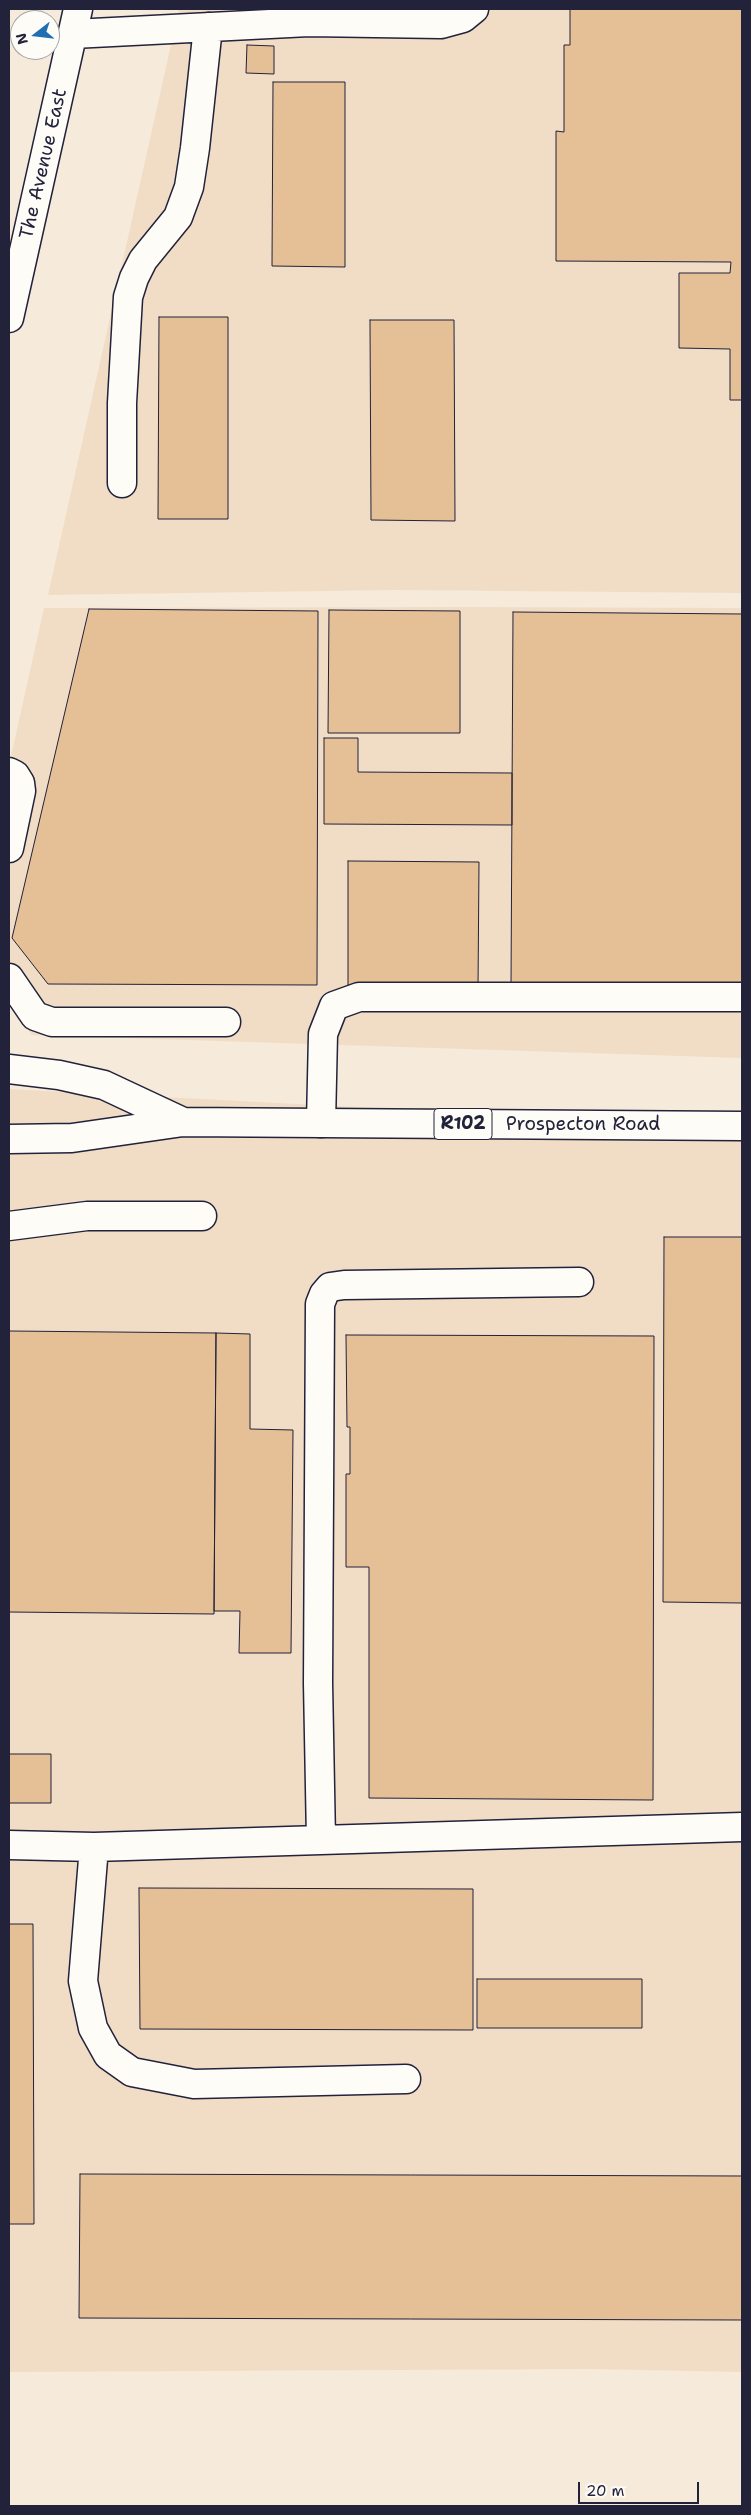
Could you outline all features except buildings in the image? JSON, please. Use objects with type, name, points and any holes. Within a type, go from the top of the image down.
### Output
[{"type":"main road","points":[[76,21],[225,20],[441,24],[463,18],[474,9]]},
{"type":"main road","points":[[122,483],[122,403],[128,297],[134,278],[143,260],[178,217],[189,187],[195,148],[225,20]]},
{"type":"main road","name":"The Avenue East","points":[[9,318],[19,225],[76,21]]},
{"type":"main road","points":[[9,772],[20,783],[21,792],[9,848]]},
{"type":"main road","points":[[9,978],[35,1016],[52,1022],[226,1022]]},
{"type":"main road","points":[[321,1123],[323,1034],[334,1006],[359,997],[742,998]]},
{"type":"main road","name":"R102","points":[[12,1067],[104,1084],[184,1122]]},
{"type":"main road","name":"Prospecton Road","points":[[184,1122],[742,1126]]},
{"type":"main road","name":"R102","points":[[9,1139],[72,1138],[184,1122]]},
{"type":"main road","points":[[9,1226],[87,1216],[202,1216]]},
{"type":"main road","points":[[321,1840],[318,1653],[320,1304],[324,1294],[330,1288],[344,1285],[579,1282]]},
{"type":"main road","points":[[9,1845],[94,1847],[742,1827]]},
{"type":"main road","points":[[94,1847],[83,1981],[92,2028],[108,2055],[132,2072],[194,2084],[406,2079]]},
{"type":"shaded area","points":[[179,9],[742,9],[742,593],[395,590],[48,595]]},
{"type":"shaded area","points":[[44,608],[742,608],[742,1058],[32,1035],[9,1004],[9,765]]},
{"type":"shaded area","points":[[9,1089],[742,1127],[742,2372],[589,2369],[9,2372]]}]
